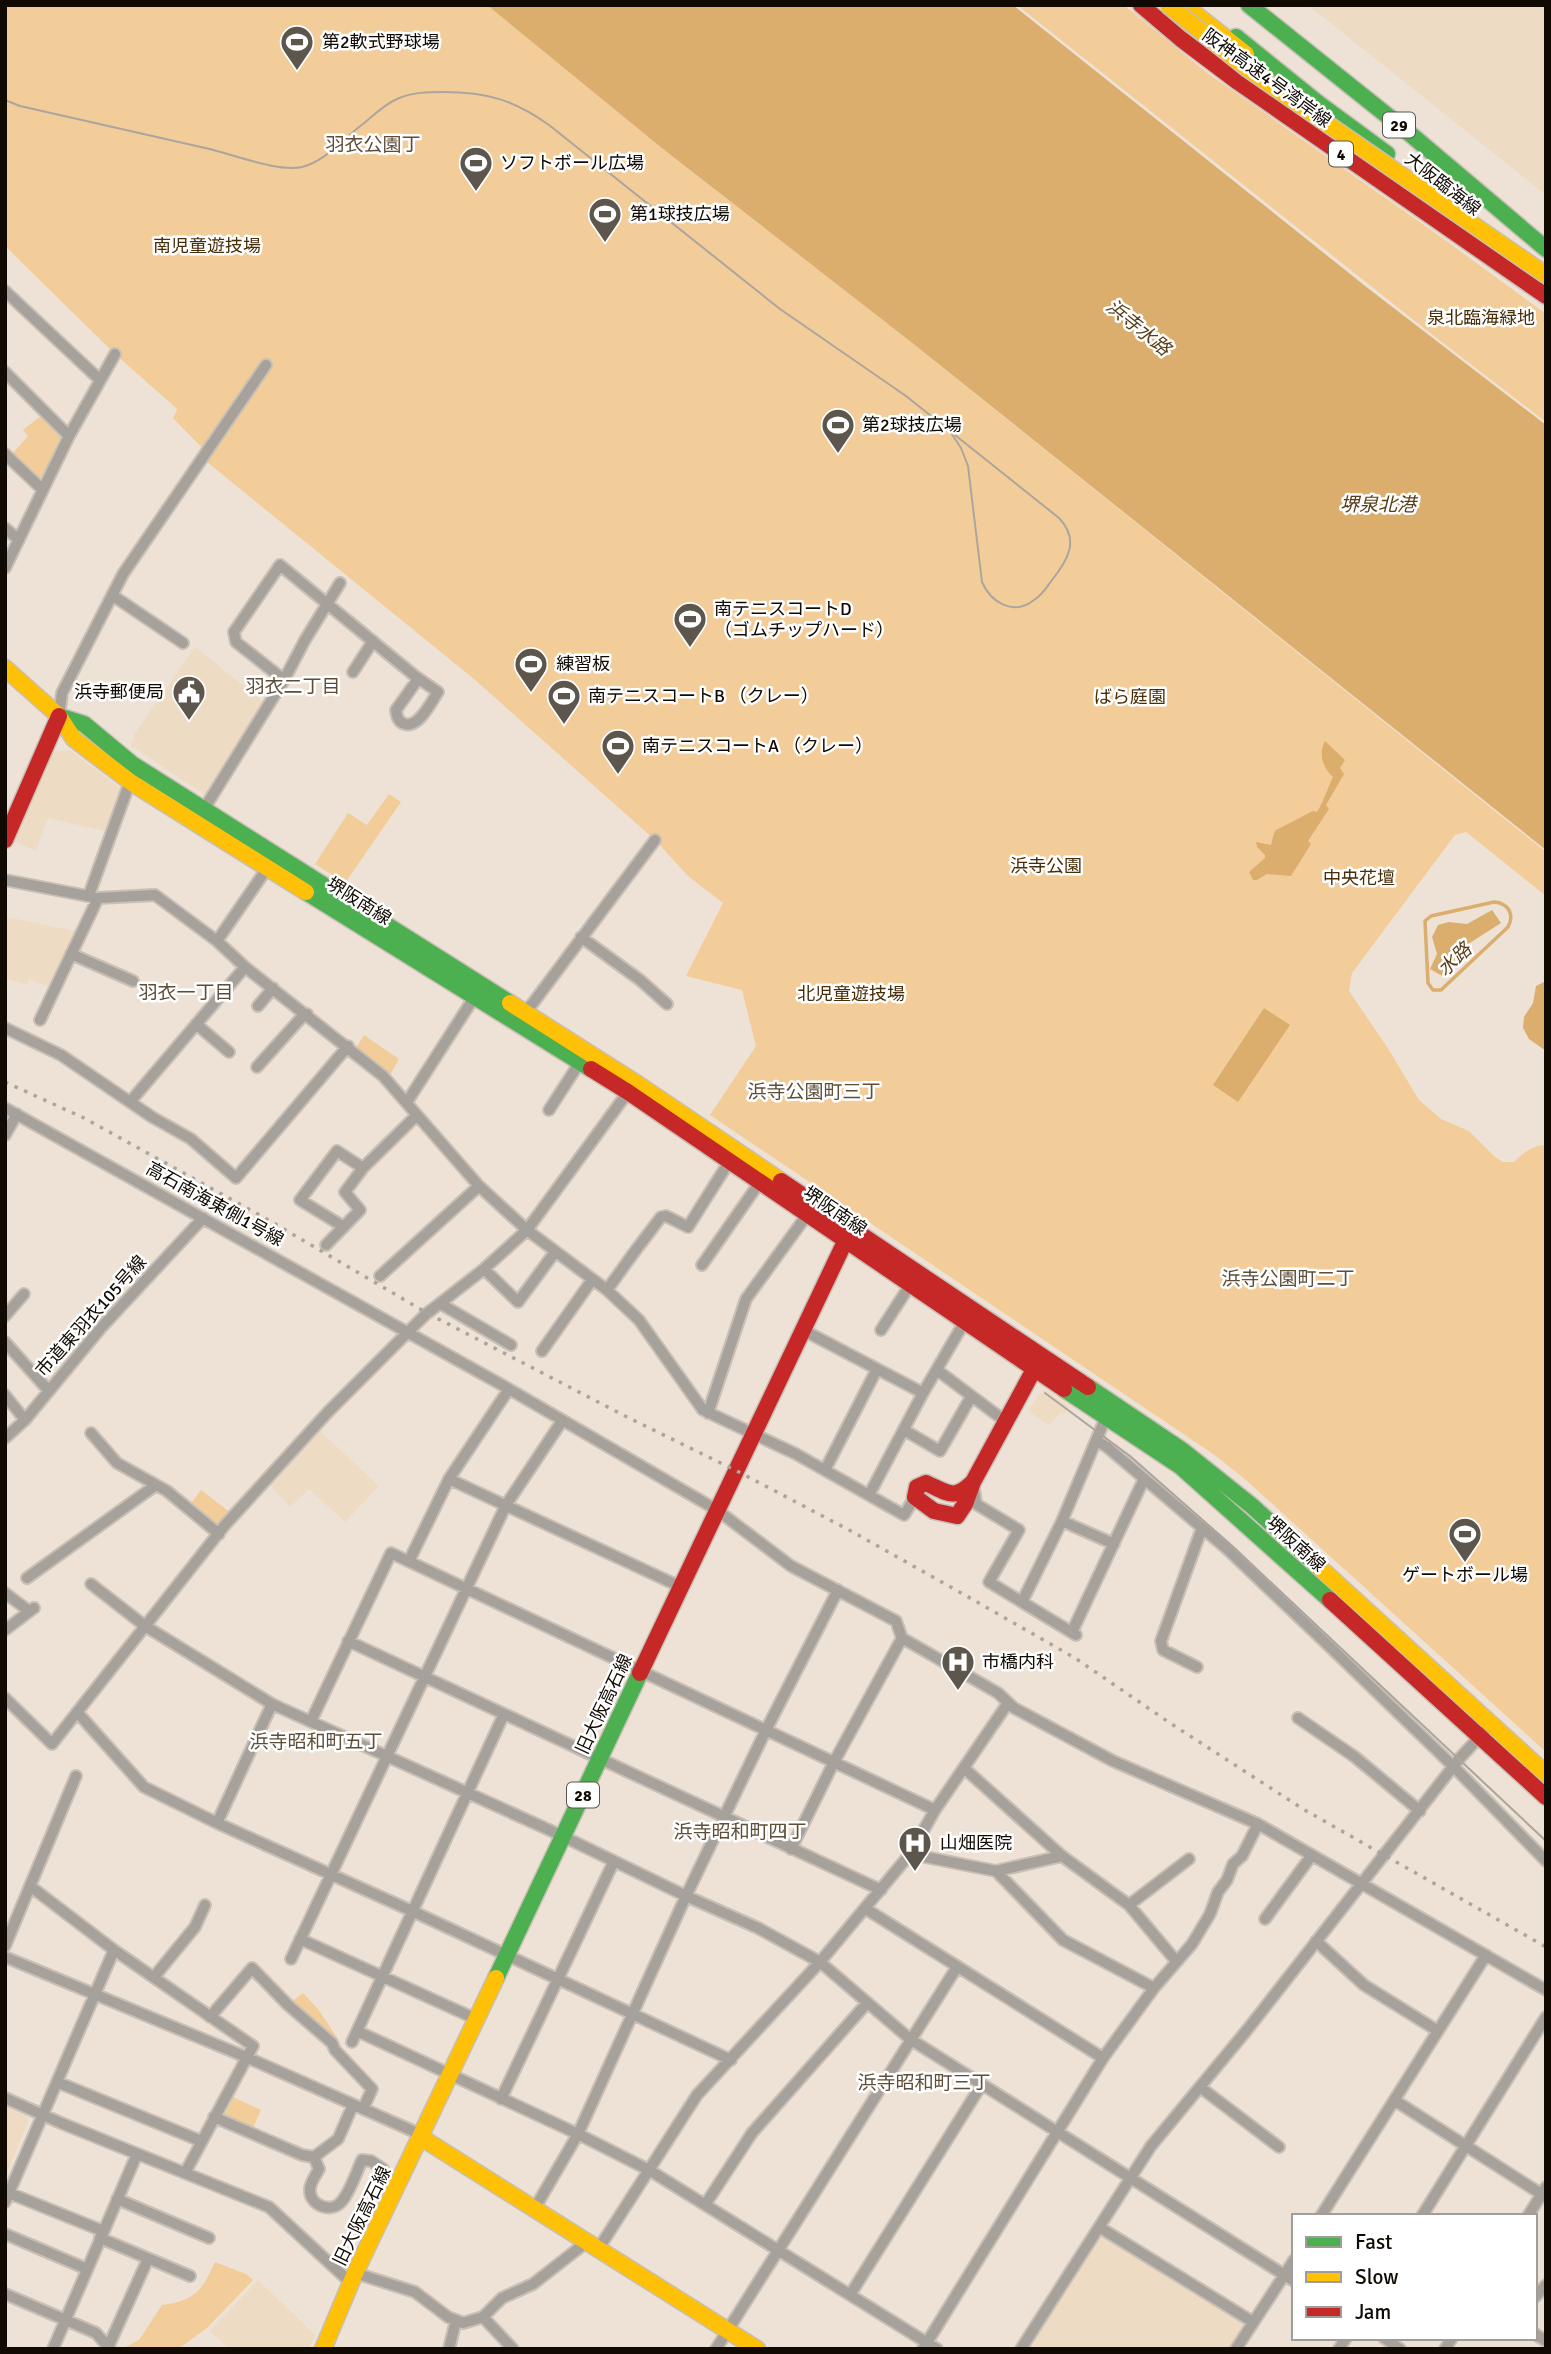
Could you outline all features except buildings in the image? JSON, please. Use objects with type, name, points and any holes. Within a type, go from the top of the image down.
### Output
[{"type":"main road","name":"阪神高速4号湾岸線","points":[[1141,5],[1238,82],[1546,296]]},
{"type":"main road","name":"阪神高速4号湾岸線","points":[[1168,5],[1248,69],[1546,275]]},
{"type":"main road","name":"大阪臨海線","points":[[1184,5],[1546,289]]},
{"type":"main road","name":"大阪臨海線","points":[[1249,5],[1546,248]]},
{"type":"main road","points":[[1236,37],[1319,104],[1503,238],[1546,275]]},
{"type":"main road","name":"堺阪南線","points":[[6,672],[45,701],[74,739],[134,780],[475,996],[521,1016],[580,1062],[729,1162],[763,1177],[807,1215],[848,1235],[910,1285],[965,1321],[1159,1434],[1221,1479],[1486,1730],[1546,1797]]},
{"type":"main road","points":[[5,840],[59,716]]},
{"type":"main road","name":"堺阪南線","points":[[59,716],[84,724],[132,764],[204,808],[521,1016],[629,1078],[763,1177],[1037,1363],[1106,1417],[1199,1481],[1486,1730],[1546,1774]]},
{"type":"main road","name":"旧大阪高石線","points":[[323,2349],[353,2278],[848,1235]]},
{"type":"main road","points":[[915,1497],[950,1517],[957,1516],[971,1494],[973,1482],[1037,1363]]},
{"type":"main road","points":[[422,2137],[757,2349]]},
{"type":"street","points":[[5,291],[100,380]]},
{"type":"street","points":[[5,568],[69,436],[115,354]]},
{"type":"street","points":[[59,716],[62,693],[123,574],[266,365]]},
{"type":"street","points":[[5,372],[69,436]]},
{"type":"street","points":[[5,454],[43,490]]},
{"type":"street","points":[[5,528],[19,540]]},
{"type":"street","points":[[284,680],[236,642],[234,632],[280,565],[418,679]]},
{"type":"street","points":[[204,808],[284,680],[340,583]]},
{"type":"street","points":[[112,595],[183,643]]},
{"type":"street","points":[[353,672],[373,641]]},
{"type":"street","points":[[40,1020],[94,897],[127,790],[134,780]]},
{"type":"street","points":[[521,1016],[655,840]]},
{"type":"street","points":[[216,941],[268,867]]},
{"type":"street","points":[[5,880],[94,897],[155,895],[383,1076],[479,1186],[527,1230],[607,1290],[639,1320],[704,1410],[825,1470],[904,1515],[915,1497]]},
{"type":"street","points":[[581,937],[667,1004]]},
{"type":"street","points":[[71,954],[133,981]]},
{"type":"street","points":[[130,1102],[245,967]]},
{"type":"street","points":[[258,1006],[273,988]]},
{"type":"street","points":[[407,1102],[475,996]]},
{"type":"street","points":[[257,1067],[272,1058],[301,1018],[307,1014]]},
{"type":"street","points":[[196,1024],[229,1052]]},
{"type":"street","points":[[5,1028],[61,1055],[152,1117],[191,1139],[236,1178],[348,1046]]},
{"type":"street","points":[[549,1110],[580,1062]]},
{"type":"street","points":[[5,1698],[51,1744],[219,1534],[328,1412],[407,1333],[527,1230],[628,1092]]},
{"type":"street","name":"高石南海東側1号線","points":[[5,1108],[509,1389],[716,1510],[791,1566],[895,1621],[902,1638],[984,1684],[1014,1708],[1113,1762],[1258,1824],[1546,1990]]},
{"type":"street","points":[[5,1135],[17,1114]]},
{"type":"street","points":[[326,1245],[360,1210],[345,1192],[363,1168],[417,1115]]},
{"type":"street","points":[[344,1227],[300,1200],[337,1151],[363,1168]]},
{"type":"street","points":[[607,1290],[661,1217],[666,1216],[688,1227],[729,1162]]},
{"type":"street","points":[[702,1265],[763,1177]]},
{"type":"street","points":[[380,1276],[479,1186]]},
{"type":"street","points":[[708,1413],[746,1299],[807,1215]]},
{"type":"street","name":"市道東羽衣105号線","points":[[5,1438],[25,1420],[100,1329],[203,1217]]},
{"type":"street","points":[[484,1269],[518,1302],[555,1252]]},
{"type":"street","points":[[542,1350],[592,1280]]},
{"type":"street","points":[[881,1330],[910,1285]]},
{"type":"street","points":[[5,1316],[24,1294]]},
{"type":"street","points":[[441,1304],[511,1345]]},
{"type":"street","points":[[869,1495],[965,1321]]},
{"type":"street","points":[[803,1330],[923,1394]]},
{"type":"street","points":[[5,1342],[48,1390]]},
{"type":"street","points":[[825,1470],[877,1369]]},
{"type":"street","points":[[937,1370],[1006,1421]]},
{"type":"street","points":[[409,1561],[449,1479],[509,1389]]},
{"type":"street","points":[[5,1395],[25,1420]]},
{"type":"street","points":[[904,1430],[940,1451],[971,1396]]},
{"type":"street","points":[[1022,1602],[1062,1521],[1106,1417]]},
{"type":"street","points":[[291,1959],[506,1505],[562,1421]]},
{"type":"street","points":[[91,1433],[117,1464],[166,1491],[219,1534]]},
{"type":"street","points":[[1097,1441],[1202,1528],[1383,1696],[1546,1861]]},
{"type":"street","points":[[449,1479],[681,1587]]},
{"type":"street","points":[[973,1482],[976,1504],[1018,1530],[989,1582],[1074,1633],[1144,1479]]},
{"type":"street","points":[[27,1578],[156,1485]]},
{"type":"street","points":[[1062,1521],[1114,1544]]},
{"type":"street","points":[[1197,1667],[1163,1650],[1161,1642],[1202,1528]]},
{"type":"street","points":[[311,1721],[391,1553],[935,1810]]},
{"type":"street","points":[[91,1584],[145,1626],[272,1704],[564,1836],[758,1928],[820,1962],[910,2039],[1289,2278],[1253,2322],[1236,2349]]},
{"type":"street","points":[[536,2208],[578,2134],[686,1896],[766,1730],[838,1590]]},
{"type":"street","points":[[5,1593],[32,1609],[5,1630]]},
{"type":"street","points":[[791,1849],[834,1762],[902,1638]]},
{"type":"street","points":[[348,1641],[881,1890]]},
{"type":"street","points":[[5,2098],[269,2207],[353,2278],[415,2292],[448,2317],[463,2323],[483,2317],[502,2298],[533,2284],[593,2245],[649,2170],[698,2095],[820,1962],[911,1854],[935,1810],[1008,1703]]},
{"type":"street","points":[[216,1823],[272,1704]]},
{"type":"street","points":[[77,1712],[144,1787],[216,1823],[732,2060]]},
{"type":"street","points":[[352,2042],[504,1714]]},
{"type":"street","points":[[1298,1718],[1355,1757],[1420,1811]]},
{"type":"street","points":[[1021,2349],[1151,2146],[1247,2030],[1453,1766],[1486,1730]]},
{"type":"street","points":[[964,1768],[1062,1856],[1129,1905],[1176,1961]]},
{"type":"street","points":[[5,1945],[76,1776]]},
{"type":"street","points":[[357,2031],[649,2170],[929,2347],[1103,2059],[1154,1988],[1192,1944],[1210,1914],[1233,1864],[1242,1856],[1258,1824]]},
{"type":"street","points":[[911,1854],[996,1871],[1062,1856]]},
{"type":"street","points":[[1265,1919],[1312,1855]]},
{"type":"street","points":[[1129,1905],[1188,1859]]},
{"type":"street","points":[[501,2099],[614,1861]]},
{"type":"street","points":[[996,1871],[1063,1940],[1154,1988]]},
{"type":"street","points":[[30,1886],[114,1950],[253,2046],[185,2173]]},
{"type":"street","points":[[154,1977],[194,1927],[205,1905]]},
{"type":"street","points":[[866,1909],[1103,2059]]},
{"type":"street","points":[[300,1938],[476,2019]]},
{"type":"street","points":[[1316,1941],[1364,1985],[1438,2031]]},
{"type":"street","points":[[114,1950],[7,2197],[102,2235],[148,2259],[190,2276]]},
{"type":"street","points":[[1322,2214],[1486,1955]]},
{"type":"street","points":[[5,1957],[246,2057],[422,2137]]},
{"type":"street","points":[[716,2349],[957,1967]]},
{"type":"street","points":[[210,2017],[253,1968],[288,2005],[332,2043],[335,2050],[372,2088],[338,2139],[314,2157],[302,2155],[214,2118]]},
{"type":"street","points":[[705,2205],[752,2133],[867,2003]]},
{"type":"street","points":[[1423,2214],[1546,2017]]},
{"type":"street","points":[[57,2082],[201,2141]]},
{"type":"street","points":[[850,2295],[982,2084]]},
{"type":"street","points":[[1200,2087],[1279,2147]]},
{"type":"street","points":[[1394,2099],[1544,2193],[1529,2214]]},
{"type":"street","points":[[53,2349],[137,2154]]},
{"type":"street","points":[[314,2157],[319,2169],[310,2187],[310,2196],[317,2204],[326,2208],[335,2207],[343,2201],[362,2161],[371,2161],[383,2169]]},
{"type":"street","points":[[117,2199],[209,2238]]},
{"type":"street","points":[[1099,2227],[1253,2322]]},
{"type":"street","points":[[5,2234],[87,2269]]},
{"type":"street","points":[[5,2294],[96,2333],[110,2347],[148,2259]]},
{"type":"street","points":[[483,2317],[513,2349]]},
{"type":"street","points":[[449,2349],[456,2320]]},
{"type":"shaded area","points":[[1308,5],[1546,5],[1546,195]]},
{"type":"shaded area","points":[[195,647],[263,701],[205,795],[130,745],[135,738],[133,736]]},
{"type":"shaded area","points":[[70,750],[124,791],[109,832],[48,818],[36,851],[15,842],[52,752]]},
{"type":"shaded area","points":[[7,917],[79,932],[51,988],[29,979],[28,984],[5,979]]},
{"type":"shaded area","points":[[1045,1390],[1070,1407],[1049,1425],[1028,1411]]},
{"type":"shaded area","points":[[318,1429],[379,1486],[345,1522],[309,1489],[290,1507],[269,1484]]},
{"type":"shaded area","points":[[5,2107],[27,2116],[28,2122],[5,2177]]},
{"type":"shaded area","points":[[1099,2227],[1253,2322],[1236,2349],[1021,2349]]},
{"type":"shaded area","points":[[258,2280],[315,2335],[309,2349],[229,2349],[210,2331]]},
{"type":"green space","name":"浜寺公園","points":[[5,5],[487,5],[663,149],[911,342],[1546,852],[1546,896],[1466,832],[1455,835],[1352,973],[1349,991],[1419,1100],[1441,1119],[1469,1131],[1503,1162],[1514,1162],[1528,1150],[1546,1145],[1546,1752],[1216,1456],[710,1115],[756,1046],[742,990],[686,976],[723,903],[688,876],[655,840],[474,679],[207,462],[211,457],[173,418],[176,408],[115,354],[5,246]]},
{"type":"green space","name":"泉北臨海緑地","points":[[1017,5],[1124,5],[1206,72],[1546,314],[1546,422],[1425,329]]},
{"type":"green space","points":[[42,415],[62,435],[42,477],[37,477],[13,453],[28,436],[23,430]]},
{"type":"green space","points":[[389,794],[401,802],[345,883],[315,864],[348,813],[367,825]]},
{"type":"green space","points":[[364,1035],[399,1059],[388,1079],[379,1066],[356,1048]]},
{"type":"green space","points":[[201,1490],[231,1513],[220,1527],[191,1503]]},
{"type":"green space","points":[[303,1993],[318,2009],[338,2039],[291,2002]]},
{"type":"green space","points":[[233,2097],[261,2110],[252,2130],[224,2117]]},
{"type":"green space","points":[[215,2262],[246,2274],[253,2280],[207,2328],[178,2349],[122,2349],[139,2340],[162,2305],[182,2301],[196,2293]]},
{"type":"water","name":"堺泉北港","points":[[487,5],[1013,5],[1369,289],[1546,425],[1546,850],[911,342],[663,149]]},
{"type":"water","points":[[1325,741],[1345,760],[1340,768],[1344,774],[1326,805],[1329,809],[1308,841],[1311,844],[1291,876],[1267,874],[1253,880],[1249,872],[1265,858],[1256,842],[1271,845],[1276,830],[1313,811],[1317,812],[1333,777],[1323,760]]},
{"type":"water","points":[[1492,910],[1501,923],[1462,948],[1444,977],[1430,969],[1437,954],[1432,937],[1438,925],[1449,922],[1467,924]]},
{"type":"water","points":[[1546,981],[1546,1051],[1529,1039],[1523,1028],[1524,1017],[1533,1003],[1536,986]]},
{"type":"water","points":[[1264,1008],[1290,1025],[1238,1102],[1213,1085]]},
{"type":"waterway","name":"水路","points":[[1494,902],[1503,904],[1509,910],[1511,918],[1508,927],[1441,990],[1433,990],[1428,983],[1425,921],[1431,916],[1494,902]]},
{"type":"tram line","points":[[213,150],[270,165],[302,167],[325,156],[387,105],[420,93],[474,94],[500,99],[524,109],[549,125],[780,309],[906,396],[1059,518],[1069,534],[1067,557],[1044,591],[1026,605],[1004,605],[991,596],[982,582],[968,466],[951,433]]},
{"type":"tram line","points":[[5,100],[20,106],[214,150]]},
{"type":"tram line","points":[[1045,1393],[1130,1456],[1231,1545],[1546,1841]]},
{"type":"railway","points":[[5,1082],[84,1118],[265,1218],[427,1313],[851,1531],[1075,1658],[1303,1809],[1546,1947]]},
{"type":"traffic: fast","points":[[1249,5],[1409,133],[1546,249]]},
{"type":"traffic: fast","points":[[1236,37],[1319,104],[1387,154]]},
{"type":"traffic: fast","points":[[59,716],[84,724],[132,764],[510,1003]]},
{"type":"traffic: fast","points":[[306,892],[591,1069]]},
{"type":"traffic: fast","points":[[1088,1387],[1183,1451],[1252,1506],[1319,1567]]},
{"type":"traffic: fast","points":[[1064,1389],[1180,1466],[1330,1600]]},
{"type":"traffic: fast","points":[[496,1978],[640,1673]]},
{"type":"traffic: slow","points":[[1168,5],[1248,69],[1546,275]]},
{"type":"traffic: slow","points":[[1184,5],[1246,54]]},
{"type":"traffic: slow","points":[[5,668],[59,716],[74,739],[132,783],[306,892]]},
{"type":"traffic: slow","points":[[510,1003],[639,1085],[781,1181]]},
{"type":"traffic: slow","points":[[1319,1567],[1546,1774]]},
{"type":"traffic: slow","points":[[323,2349],[355,2273],[496,1978]]},
{"type":"traffic: slow","points":[[422,2138],[757,2349]]},
{"type":"traffic: jam","points":[[1141,5],[1238,82],[1546,296]]},
{"type":"traffic: jam","points":[[5,840],[59,716]]},
{"type":"traffic: jam","points":[[591,1069],[1064,1389]]},
{"type":"traffic: jam","points":[[781,1181],[1088,1387]]},
{"type":"traffic: jam","points":[[640,1673],[851,1229]]},
{"type":"traffic: jam","points":[[973,1482],[956,1493],[946,1492],[926,1483],[917,1487],[915,1497],[934,1511],[957,1516],[1038,1362]]},
{"type":"traffic: jam","points":[[1330,1600],[1546,1797]]},
{"type":"place","name":"第2軟式野球場","points":[[297,72]]},
{"type":"place","name":"ソフトボール広場","points":[[476,193]]},
{"type":"place","name":"第1球技広場","points":[[605,244]]},
{"type":"place","name":"第2球技広場","points":[[838,455]]},
{"type":"place","name":"南テニスコートD （ゴムチップハード）","points":[[690,649]]},
{"type":"place","name":"練習板","points":[[531,694]]},
{"type":"place","name":"浜寺郵便局","points":[[189,722]]},
{"type":"place","name":"南テニスコートB （クレー）","points":[[564,726]]},
{"type":"place","name":"南テニスコートA （クレー）","points":[[618,776]]},
{"type":"place","name":"ゲートボール場","points":[[1465,1564]]},
{"type":"place","name":"市橋内科","points":[[958,1692]]},
{"type":"place","name":"山畑医院","points":[[915,1873]]},
{"type":"district","name":"羽衣公園丁","points":[[373,144]]},
{"type":"district","name":"羽衣二丁目","points":[[293,686]]},
{"type":"district","name":"羽衣一丁目","points":[[186,992]]},
{"type":"district","name":"浜寺公園町三丁","points":[[814,1091]]},
{"type":"district","name":"浜寺公園町二丁","points":[[1288,1278]]},
{"type":"district","name":"浜寺昭和町五丁","points":[[316,1741]]},
{"type":"district","name":"浜寺昭和町四丁","points":[[740,1831]]},
{"type":"district","name":"浜寺昭和町三丁","points":[[924,2082]]},
{"type":"park label","name":"南児童遊技場","points":[[207,246]]},
{"type":"park label","name":"ばら庭園","points":[[1130,697]]},
{"type":"park label","name":"中央花壇","points":[[1359,878]]},
{"type":"park label","name":"北児童遊技場","points":[[851,994]]},
{"type":"water label","name":"浜寺水路","points":[[1139,327]]}]
